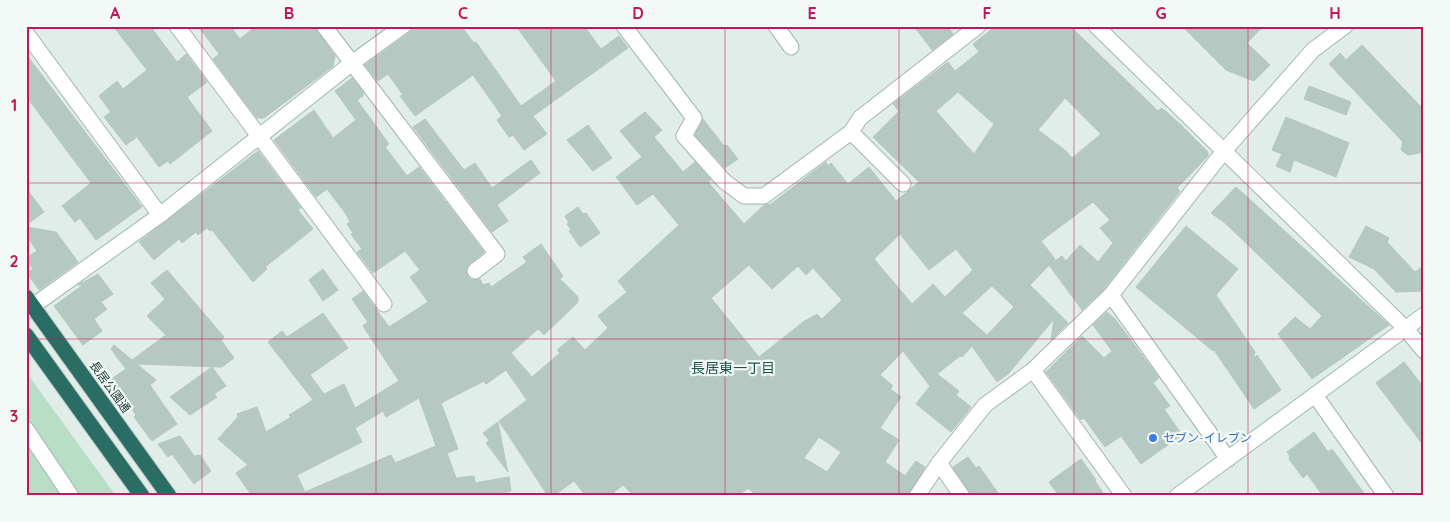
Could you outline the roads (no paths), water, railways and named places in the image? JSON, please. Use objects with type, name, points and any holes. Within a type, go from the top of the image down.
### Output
[{"type":"highway","name":"長居公園通","points":[[28,304],[169,496]]},
{"type":"highway","points":[[26,335],[142,496]]},
{"type":"street","points":[[177,26],[384,304]]},
{"type":"street","points":[[324,26],[497,254],[475,271]]},
{"type":"street","points":[[28,304],[160,214],[352,63],[403,26]]},
{"type":"street","points":[[624,26],[694,118],[684,136],[724,181],[744,196],[764,196],[850,132],[860,118],[978,26]]},
{"type":"street","points":[[776,26],[791,47]]},
{"type":"street","points":[[1096,26],[1405,328],[1424,351]]},
{"type":"street","points":[[917,496],[939,464],[985,406],[1032,370],[1110,295],[1224,152],[1313,50],[1345,26]]},
{"type":"street","points":[[26,33],[160,214]]},
{"type":"street","points":[[850,132],[903,184]]},
{"type":"street","points":[[1110,295],[1228,459]]},
{"type":"street","points":[[1178,496],[1424,315]]},
{"type":"street","points":[[1032,370],[1124,496]]},
{"type":"street","points":[[1315,395],[1386,496]]},
{"type":"street","points":[[26,428],[71,496]]},
{"type":"street","points":[[939,464],[962,496]]},
{"type":"place","name":"セブン-イレブン","points":[[1153,438]]},
{"type":"district","name":"長居東一丁目","points":[[733,368]]}]
